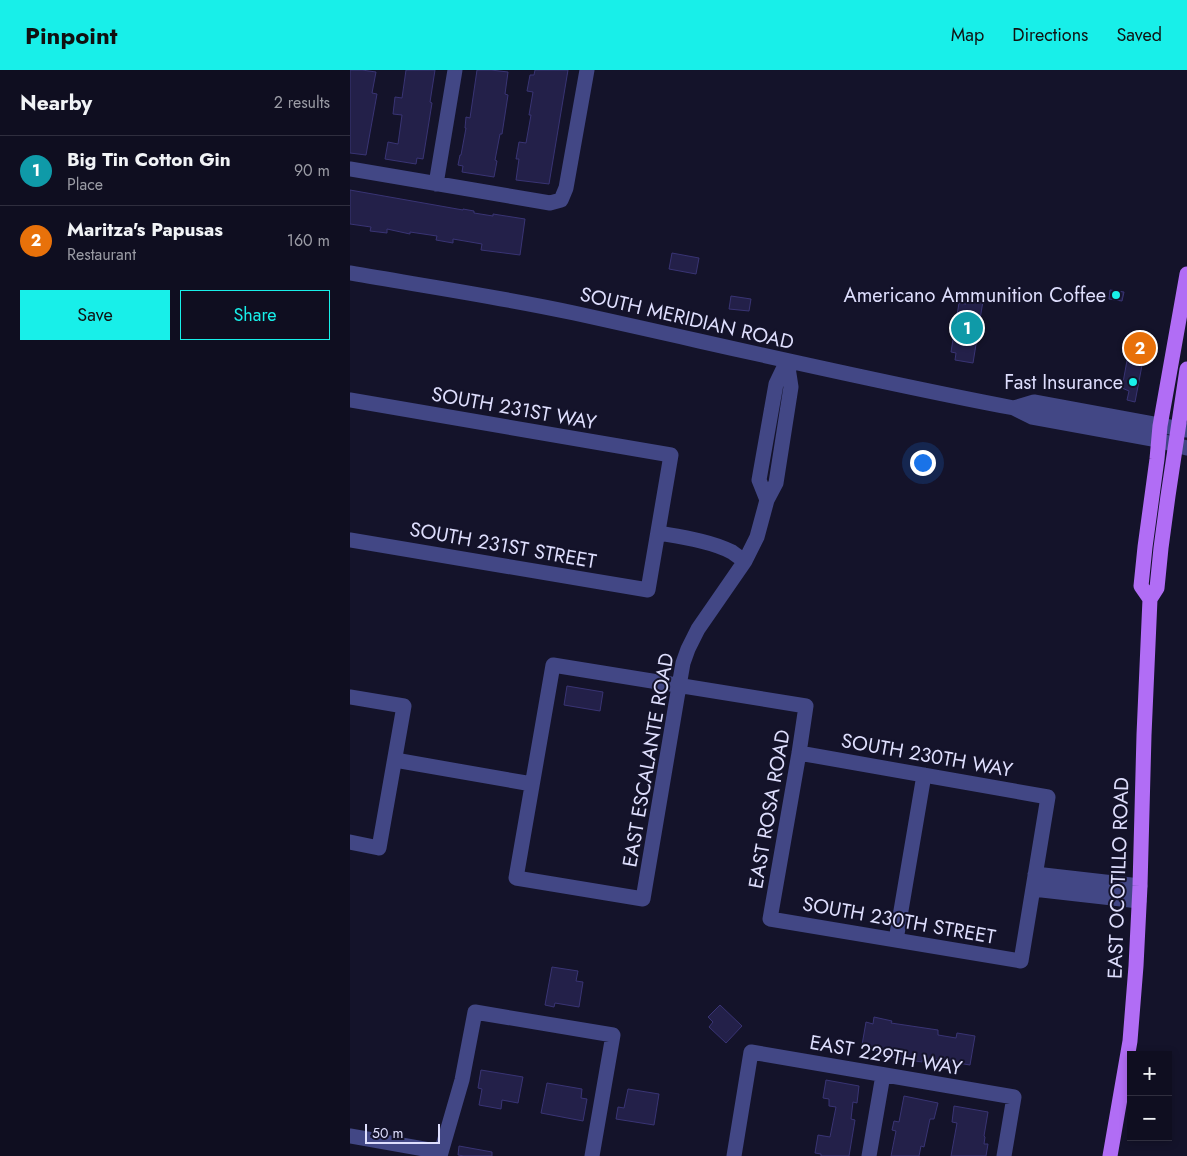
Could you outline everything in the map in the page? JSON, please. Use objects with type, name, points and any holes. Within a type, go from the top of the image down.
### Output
[{"type":"main road","points":[[1187,274],[1159,433],[1158,459],[1149,514],[1141,586],[1150,599],[1157,588],[1161,548],[1181,446],[1187,370]]},
{"type":"main road","name":"EAST OCOTILLO ROAD","points":[[1110,1156],[1130,1040],[1136,966],[1150,599]]},
{"type":"street","points":[[436,184],[455,70]]},
{"type":"street","points":[[350,169],[550,203],[561,200],[566,188],[587,70]]},
{"type":"street","name":"SOUTH MERIDIAN ROAD","points":[[350,273],[572,313],[787,361],[1014,408],[1034,402],[1159,433],[1181,446]]},
{"type":"street","name":"EAST ESCALANTE ROAD","points":[[532,784],[516,878],[643,899],[683,663],[698,629],[745,561],[757,537],[767,500],[776,483],[791,387],[787,361]]},
{"type":"street","name":"SOUTH 231ST WAY","points":[[350,400],[671,456],[658,533]]},
{"type":"street","name":"SOUTH MERIDIAN ROAD","points":[[1159,433],[1183,430]]},
{"type":"street","points":[[658,533],[689,538],[710,544],[730,551],[745,561]]},
{"type":"street","name":"SOUTH 231ST STREET","points":[[350,540],[648,590],[658,533]]},
{"type":"street","points":[[395,760],[532,784],[553,665],[679,686]]},
{"type":"street","name":"EAST ROSA ROAD","points":[[679,686],[806,706],[770,919]]},
{"type":"street","points":[[350,697],[404,706],[380,848],[350,842]]},
{"type":"street","name":"SOUTH 230TH WAY","points":[[799,753],[1048,797],[1035,874]]},
{"type":"street","points":[[896,940],[924,775]]},
{"type":"street","points":[[1035,874],[1140,893],[1033,889],[1035,874]]},
{"type":"street","name":"SOUTH 230TH STREET","points":[[770,919],[1021,961],[1033,889]]},
{"type":"street","points":[[350,1136],[441,1154],[462,1080],[475,1012],[613,1035],[592,1156]]},
{"type":"street","name":"EAST 229TH WAY","points":[[734,1156],[752,1052],[1014,1097],[1004,1156]]},
{"type":"street","points":[[868,1156],[882,1075]]},
{"type":"building","points":[[350,70],[376,72],[372,93],[377,94],[366,155],[350,153]]},
{"type":"building","points":[[406,70],[435,70],[423,159],[417,158],[416,164],[385,159],[388,142],[398,144],[402,115],[393,114],[395,97],[402,98]]},
{"type":"building","points":[[477,70],[508,72],[505,94],[508,95],[502,134],[500,134],[495,160],[497,161],[494,177],[462,172],[463,166],[458,165],[466,128],[466,117],[470,118]]},
{"type":"building","points":[[535,70],[568,70],[549,184],[516,180],[519,159],[516,159],[519,142],[526,143],[531,115],[529,115],[533,92],[527,91],[530,75],[534,75]]},
{"type":"building","points":[[350,190],[474,211],[474,213],[525,219],[520,255],[481,250],[482,244],[453,239],[453,243],[436,240],[437,236],[410,232],[410,234],[387,229],[387,233],[370,231],[371,227],[350,224]]},
{"type":"building","points":[[672,253],[699,258],[696,274],[669,269]]},
{"type":"building","name":"Americano Ammunition Coffee","points":[[1110,290],[1124,292],[1122,301],[1109,299]]},
{"type":"building","points":[[731,296],[751,299],[749,311],[729,309]]},
{"type":"building","points":[[966,299],[983,301],[973,363],[955,360],[956,353],[951,352],[959,303],[966,304]]},
{"type":"building","points":[[1130,344],[1154,349],[1152,362],[1143,360],[1135,402],[1127,400],[1129,391],[1122,388]]},
{"type":"building","points":[[567,686],[603,692],[600,711],[564,705]]},
{"type":"building","points":[[552,967],[578,971],[576,981],[583,982],[579,1007],[555,1003],[554,1007],[545,1005]]},
{"type":"building","points":[[720,1005],[742,1026],[726,1043],[709,1027],[713,1022],[708,1017]]},
{"type":"building","points":[[874,1017],[892,1021],[891,1023],[938,1030],[938,1035],[956,1038],[957,1033],[975,1036],[970,1065],[933,1059],[933,1062],[922,1060],[922,1062],[878,1055],[879,1051],[868,1049],[869,1046],[862,1045],[866,1022],[873,1024]]},
{"type":"building","points":[[481,1070],[523,1077],[518,1103],[502,1100],[501,1109],[479,1105],[482,1089],[478,1088]]},
{"type":"building","points":[[826,1080],[859,1086],[857,1103],[853,1102],[851,1119],[855,1120],[849,1156],[821,1156],[821,1154],[815,1153],[818,1135],[830,1137],[836,1107],[829,1106],[829,1099],[823,1098]]},
{"type":"building","points":[[547,1083],[582,1089],[581,1098],[587,1099],[583,1121],[541,1113]]},
{"type":"building","points":[[628,1089],[659,1094],[654,1125],[616,1119],[618,1107],[624,1108]]},
{"type":"building","points":[[904,1096],[938,1103],[934,1119],[930,1119],[924,1147],[921,1146],[919,1156],[891,1156],[896,1131],[892,1130],[894,1121],[899,1122]]},
{"type":"building","points":[[954,1106],[988,1112],[984,1136],[984,1144],[988,1144],[986,1156],[951,1156],[957,1123],[952,1122]]},
{"type":"building","points":[[459,1146],[492,1152],[492,1156],[458,1155]]},
{"type":"place","name":"Americano Ammunition Coffee","points":[[1116,295]]},
{"type":"place","name":"Big Tin Cotton Gin","points":[[967,328]]},
{"type":"place","name":"Maritza's Papusas","points":[[1140,348]]},
{"type":"place","name":"Fast Insurance","points":[[1133,382]]}]
